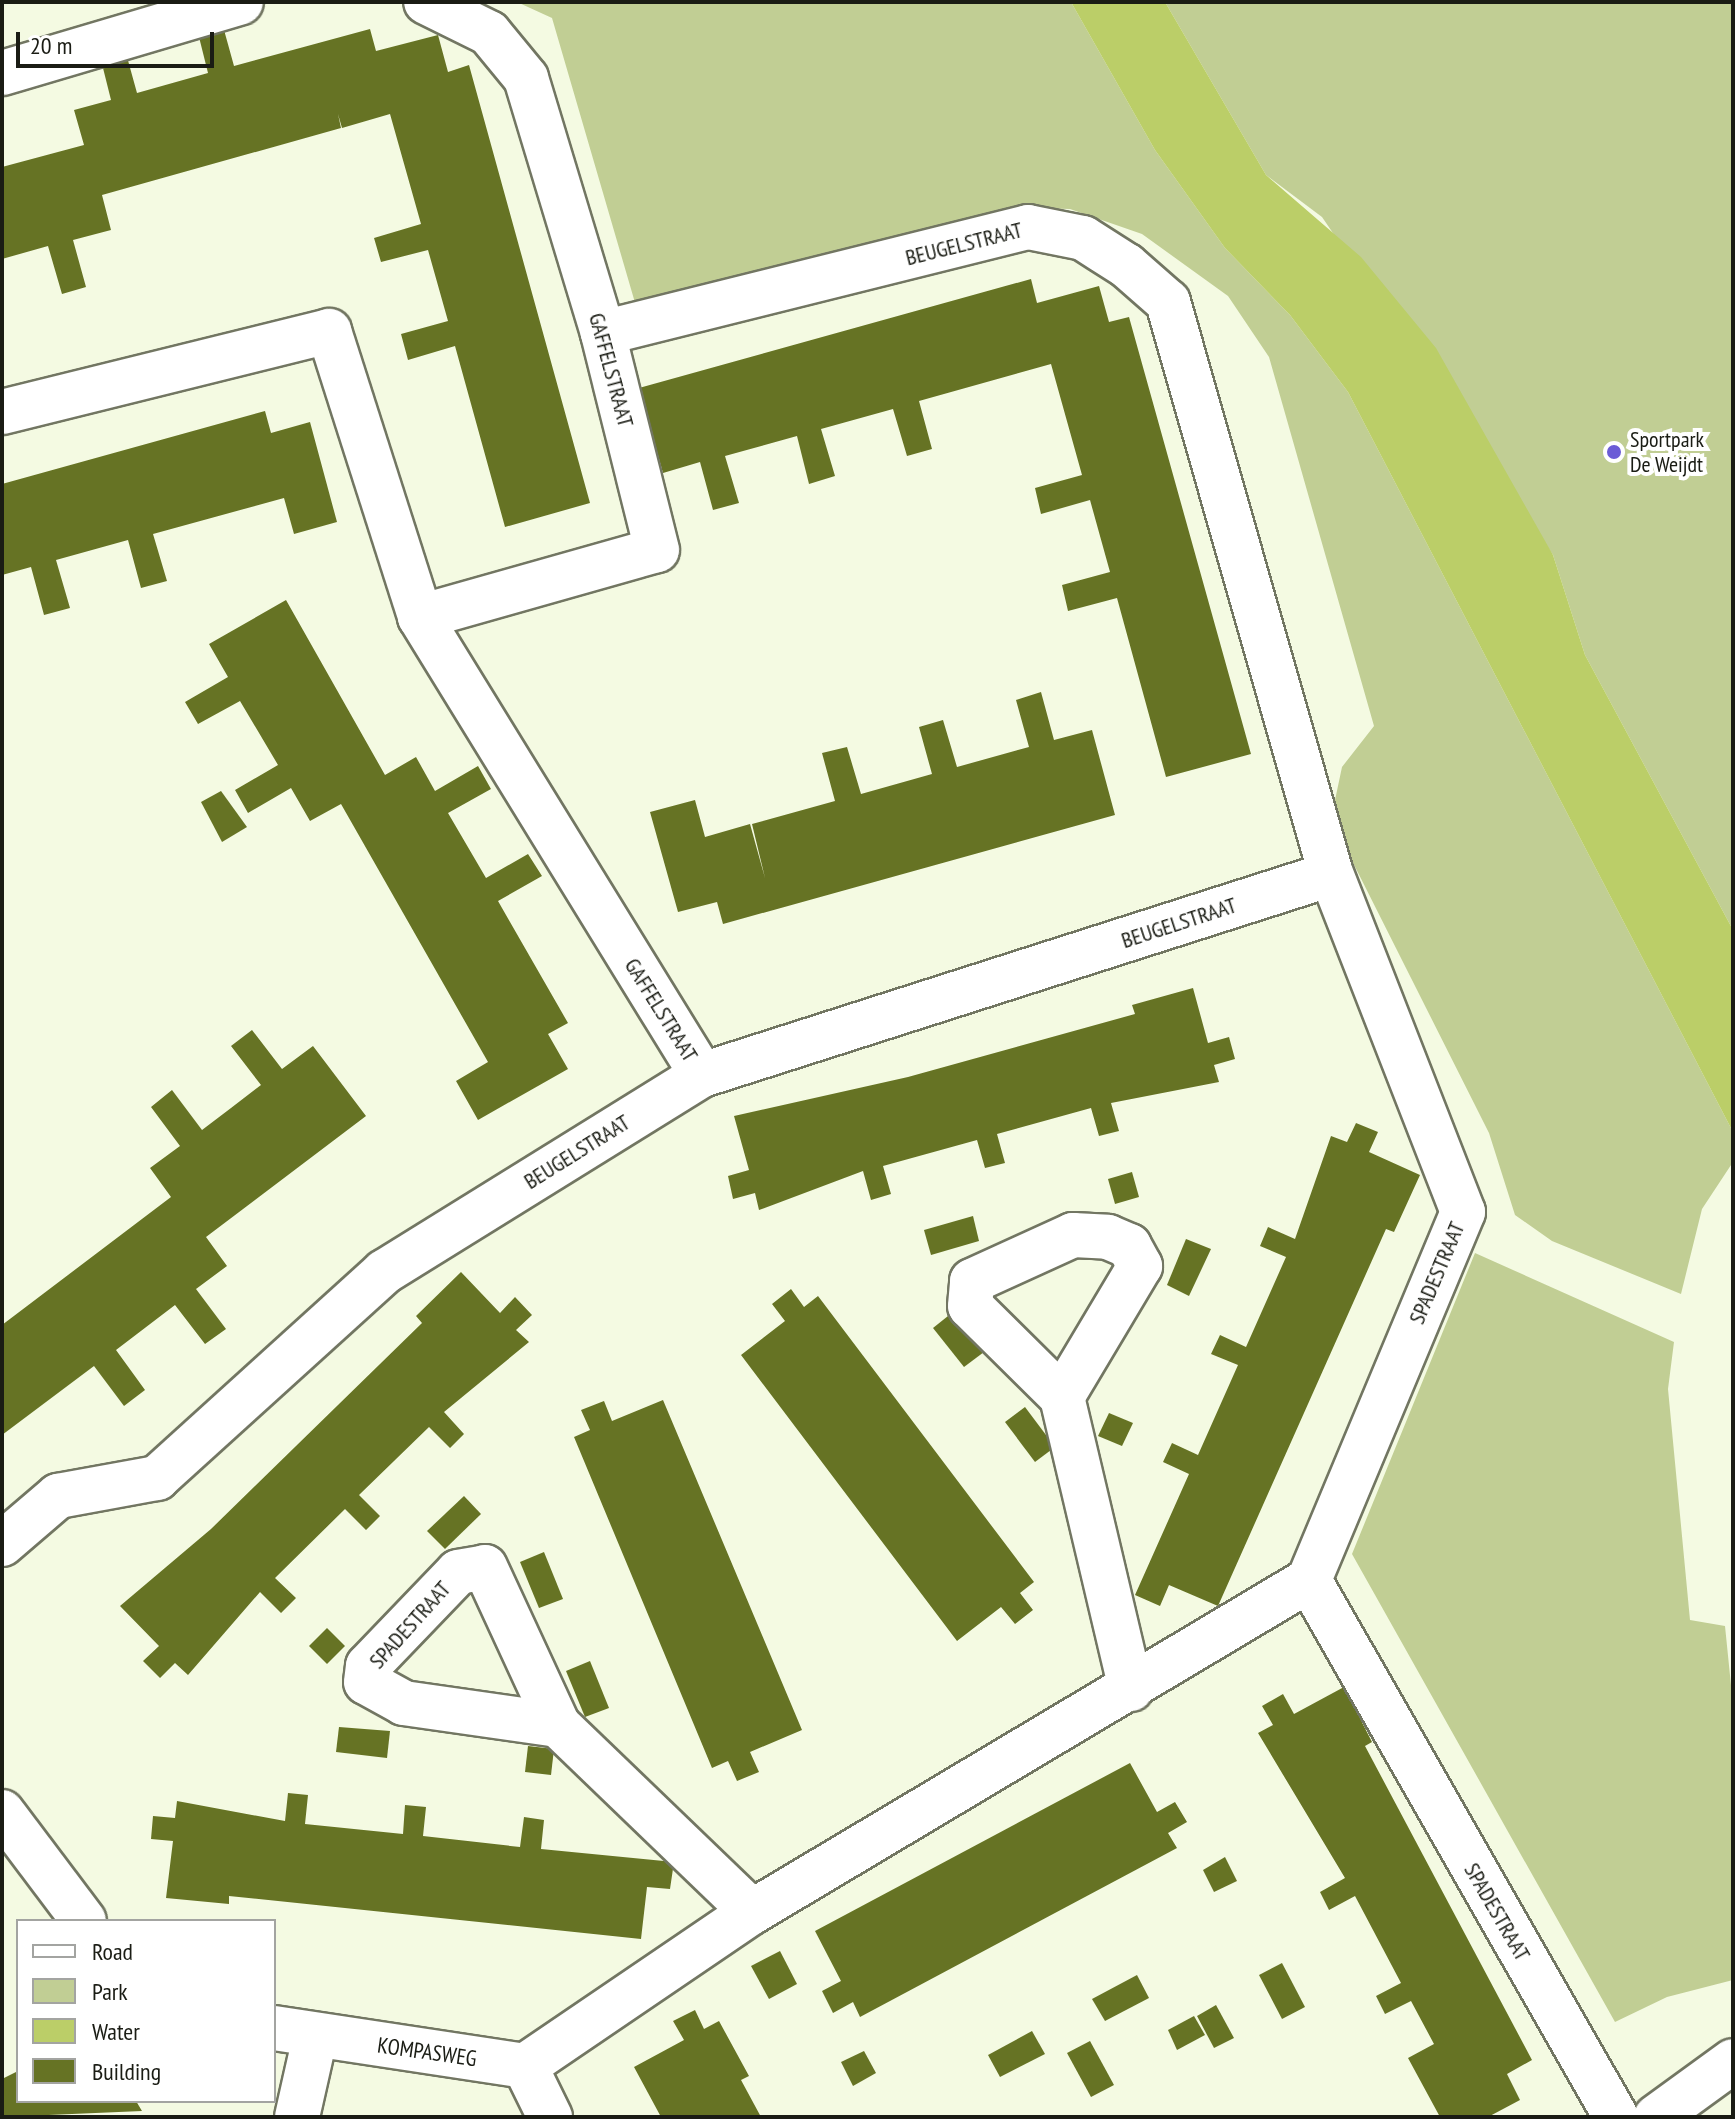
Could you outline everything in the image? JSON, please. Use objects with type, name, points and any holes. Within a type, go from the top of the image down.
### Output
[{"type":"street","points":[[2,73],[241,2]]},
{"type":"street","name":"GAFFELSTRAAT","points":[[420,617],[657,550],[603,333],[526,78],[489,33],[426,2]]},
{"type":"street","name":"BEUGELSTRAAT","points":[[2,1544],[58,1496],[157,1478],[384,1272],[702,1075],[1331,874],[1168,302],[1127,266],[1083,238],[1028,227],[603,333]]},
{"type":"street","name":"GAFFELSTRAAT","points":[[2,412],[329,331],[420,617],[702,1075]]},
{"type":"street","name":"SPADESTRAAT","points":[[1331,874],[1463,1212],[1309,1580],[1616,2117]]},
{"type":"street","points":[[1062,1397],[1131,1689]]},
{"type":"street","points":[[550,2117],[525,2066],[752,1912],[1131,1689],[1309,1580]]},
{"type":"street","points":[[558,1725],[752,1912]]},
{"type":"street","points":[[2,1812],[82,1919]]},
{"type":"street","points":[[294,2032],[297,2117]]},
{"type":"street","name":"KOMPASWEG","points":[[294,2032],[525,2066]]},
{"type":"street","points":[[1656,2117],[1733,2061]]},
{"type":"green space","points":[[517,2],[1071,2],[1155,150],[1225,248],[1290,315],[1348,392],[1733,1132],[1733,1162],[1702,1209],[1681,1294],[1552,1241],[1515,1215],[1489,1133],[1331,819],[1342,767],[1374,726],[1269,357],[1228,296],[1142,234],[1070,209],[1033,208],[638,313],[552,18]]},
{"type":"green space","name":"Sportpark De Weijdt","points":[[1165,2],[1733,2],[1733,930],[1585,655],[1553,555],[1322,217],[1266,175]]},
{"type":"green space","points":[[1475,1253],[1674,1342],[1668,1389],[1690,1620],[1725,1626],[1733,1705],[1733,1980],[1667,1997],[1615,2022],[1352,1554]]},
{"type":"water","points":[[1071,2],[1165,2],[1266,175],[1361,257],[1436,348],[1553,555],[1585,655],[1733,930],[1733,1132],[1348,392],[1290,315],[1225,248],[1155,150]]},
{"type":"building","points":[[221,19],[234,66],[370,29],[376,51],[438,35],[448,72],[469,65],[590,503],[505,527],[455,346],[408,360],[401,334],[448,321],[428,250],[381,262],[374,238],[421,224],[390,114],[342,128],[338,114],[341,128],[102,195],[111,230],[73,240],[86,287],[62,294],[48,246],[2,259],[2,167],[84,145],[74,110],[111,100],[99,52],[124,46],[137,93],[208,73],[196,25]]},
{"type":"building","points":[[1031,279],[1037,303],[1099,286],[1109,322],[1129,317],[1251,754],[1166,777],[1117,598],[1068,611],[1062,585],[1110,572],[1090,500],[1041,514],[1035,488],[1082,475],[1051,364],[919,401],[932,449],[907,456],[893,409],[821,429],[835,476],[809,484],[797,436],[725,456],[739,503],[713,510],[700,462],[663,473],[639,388]]},
{"type":"building","points":[[265,411],[271,433],[310,422],[337,522],[294,534],[284,498],[153,534],[167,581],[141,588],[128,540],[56,560],[70,608],[44,615],[31,567],[2,575],[2,484]]},
{"type":"building","points":[[286,600],[385,775],[416,757],[435,791],[478,766],[491,789],[448,813],[486,878],[528,854],[542,876],[498,901],[568,1023],[548,1034],[568,1069],[478,1120],[456,1081],[488,1062],[341,804],[310,821],[291,788],[248,813],[235,790],[278,765],[240,701],[198,724],[185,702],[228,677],[209,644]]},
{"type":"building","points":[[1041,692],[1054,740],[1092,730],[1115,815],[723,924],[717,902],[678,912],[650,812],[695,800],[705,837],[750,824],[765,878],[752,824],[835,801],[822,753],[847,747],[861,794],[932,774],[919,727],[943,720],[957,767],[1029,747],[1016,700]]},
{"type":"building","points":[[221,791],[247,827],[222,842],[201,802]]},
{"type":"building","points":[[1193,988],[1208,1043],[1229,1037],[1235,1059],[1214,1065],[1219,1082],[1111,1103],[1119,1131],[1099,1136],[1091,1108],[997,1134],[1005,1163],[985,1168],[977,1140],[883,1166],[891,1194],[871,1200],[863,1171],[759,1210],[755,1193],[733,1199],[728,1176],[749,1170],[734,1116],[908,1077],[1135,1014],[1132,1005]]},
{"type":"building","points":[[252,1030],[282,1069],[313,1046],[366,1116],[206,1237],[227,1266],[196,1289],[226,1329],[205,1344],[175,1305],[116,1350],[145,1390],[124,1406],[94,1366],[2,1435],[2,1325],[171,1197],[150,1168],[180,1146],[151,1107],[172,1090],[202,1130],[231,1108],[261,1085],[231,1046]]},
{"type":"building","points":[[1356,1123],[1378,1132],[1369,1152],[1420,1175],[1394,1232],[1386,1229],[1218,1606],[1169,1585],[1160,1606],[1135,1595],[1189,1474],[1163,1462],[1172,1443],[1198,1455],[1238,1365],[1211,1354],[1220,1335],[1246,1347],[1286,1257],[1260,1246],[1268,1227],[1295,1239],[1331,1136],[1347,1142]]},
{"type":"building","points":[[1132,1172],[1139,1197],[1115,1204],[1108,1179]]},
{"type":"building","points":[[973,1216],[979,1241],[931,1255],[924,1230]]},
{"type":"building","points":[[1186,1239],[1211,1249],[1189,1296],[1167,1285]]},
{"type":"building","points":[[461,1272],[500,1313],[515,1297],[532,1315],[516,1330],[529,1342],[444,1412],[464,1434],[450,1448],[429,1427],[359,1495],[380,1516],[366,1530],[345,1509],[275,1578],[296,1598],[281,1613],[260,1592],[188,1675],[175,1663],[160,1678],[143,1661],[159,1646],[120,1606],[211,1529],[422,1323],[416,1316]]},
{"type":"building","points":[[791,1289],[804,1307],[818,1296],[1034,1582],[1020,1593],[1033,1610],[1015,1624],[1001,1607],[957,1641],[741,1355],[785,1321],[772,1304]]},
{"type":"building","points":[[953,1312],[984,1352],[964,1367],[933,1328]]},
{"type":"building","points":[[663,1400],[802,1730],[750,1752],[759,1772],[737,1781],[728,1761],[712,1768],[574,1437],[590,1430],[581,1410],[604,1401],[612,1421]]},
{"type":"building","points":[[1025,1407],[1055,1447],[1035,1462],[1005,1422]]},
{"type":"building","points":[[1109,1413],[1133,1423],[1122,1446],[1098,1436]]},
{"type":"building","points":[[464,1496],[481,1514],[445,1549],[427,1531]]},
{"type":"building","points":[[544,1552],[563,1599],[539,1608],[520,1562]]},
{"type":"building","points":[[327,1628],[345,1646],[327,1664],[309,1646]]},
{"type":"building","points":[[590,1661],[609,1708],[585,1717],[566,1671]]},
{"type":"building","points":[[1344,1687],[1372,1742],[1365,1746],[1532,2060],[1507,2074],[1520,2100],[1488,2117],[1440,2117],[1408,2058],[1434,2044],[1411,2001],[1385,2014],[1376,1996],[1401,1983],[1355,1896],[1329,1910],[1320,1892],[1345,1878],[1258,1733],[1273,1725],[1262,1706],[1283,1694],[1294,1714]]},
{"type":"building","points":[[339,1727],[390,1731],[387,1758],[336,1752]]},
{"type":"building","points":[[528,1746],[554,1749],[551,1775],[525,1772]]},
{"type":"building","points":[[1130,1763],[1157,1812],[1175,1802],[1187,1822],[1168,1833],[1177,1848],[860,2017],[853,2002],[833,2013],[822,1991],[841,1981],[815,1931]]},
{"type":"building","points":[[288,1793],[308,1795],[305,1824],[403,1834],[405,1805],[426,1807],[423,1836],[520,1847],[524,1817],[544,1820],[541,1849],[674,1862],[670,1889],[647,1887],[641,1939],[229,1896],[229,1904],[166,1898],[173,1841],[151,1839],[153,1816],[175,1818],[177,1801],[285,1821]]},
{"type":"building","points":[[1225,1857],[1237,1881],[1214,1892],[1203,1870]]},
{"type":"building","points":[[780,1951],[797,1984],[769,1999],[751,1966]]},
{"type":"building","points":[[1282,1963],[1305,2007],[1282,2019],[1259,1975]]},
{"type":"building","points":[[1137,1975],[1149,1998],[1105,2021],[1092,1999]]},
{"type":"building","points":[[1216,2005],[1234,2038],[1214,2048],[1197,2016]]},
{"type":"building","points":[[695,2010],[704,2029],[719,2021],[749,2076],[741,2080],[761,2117],[661,2117],[634,2067],[684,2040],[673,2021]]},
{"type":"building","points":[[1194,2016],[1205,2035],[1177,2050],[1168,2030]]},
{"type":"building","points":[[1032,2031],[1045,2054],[1000,2077],[988,2055]]},
{"type":"building","points":[[1090,2041],[1114,2085],[1091,2097],[1067,2053]]},
{"type":"building","points":[[864,2051],[876,2073],[853,2086],[841,2062]]},
{"type":"building","points":[[16,2072],[16,2103],[137,2103],[142,2111],[2,2117],[2,2079]]},
{"type":"place","name":"Sportpark De Weijdt","points":[[1614,452]]}]
